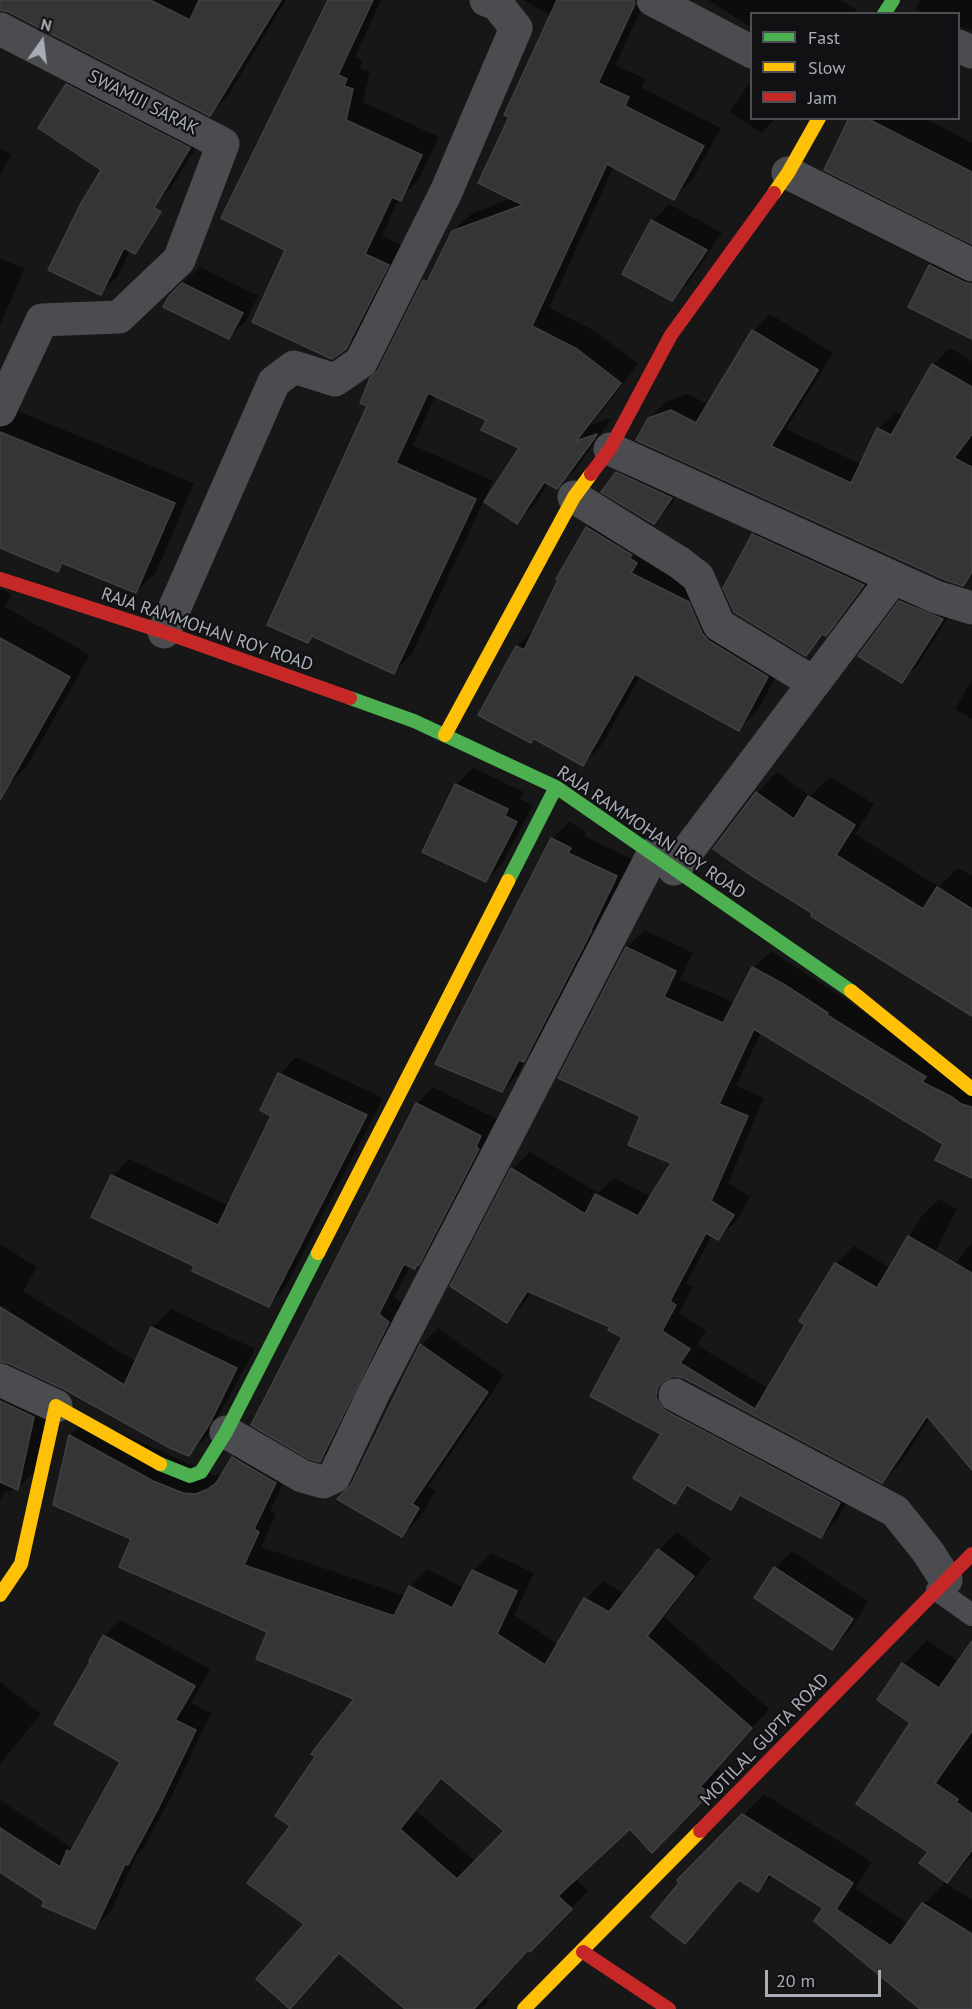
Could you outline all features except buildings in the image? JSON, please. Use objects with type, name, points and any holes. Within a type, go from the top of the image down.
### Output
[{"type":"street","points":[[164,632],[273,382],[294,367],[335,381],[361,362],[446,192],[516,28],[497,4],[486,0]]},
{"type":"street","points":[[653,0],[750,51]]},
{"type":"street","name":"SWAMIJI SARAK","points":[[0,28],[223,144],[178,260],[119,317],[42,320],[0,410]]},
{"type":"street","points":[[445,735],[574,497],[610,448],[671,335],[788,173],[818,120]]},
{"type":"street","points":[[788,173],[972,265]]},
{"type":"street","points":[[610,448],[893,578],[936,597],[972,608]]},
{"type":"street","points":[[574,497],[680,563],[698,577],[719,625],[814,683]]},
{"type":"street","points":[[226,1432],[302,1476],[323,1482],[334,1477],[385,1371],[663,862],[814,683],[893,578]]},
{"type":"street","name":"RAJA RAMMOHAN ROY ROAD","points":[[0,579],[164,632],[414,721],[556,788],[852,992],[972,1089]]},
{"type":"street","points":[[0,1380],[56,1407],[162,1465],[190,1476],[201,1472],[226,1432],[556,788]]},
{"type":"street","points":[[675,1395],[895,1511],[928,1552],[941,1585]]},
{"type":"street","points":[[0,1595],[21,1564],[56,1407]]},
{"type":"street","name":"MOTILAL GUPTA ROAD","points":[[524,2009],[583,1952],[972,1554]]},
{"type":"street","points":[[583,1952],[669,2009]]},
{"type":"lane","points":[[941,1585],[972,1615]]},
{"type":"traffic: fast","points":[[885,12],[893,0]]},
{"type":"traffic: fast","points":[[350,698],[414,721],[556,787],[851,991]]},
{"type":"traffic: fast","points":[[508,881],[556,787]]},
{"type":"traffic: fast","points":[[160,1464],[190,1476],[201,1472],[226,1432],[318,1253]]},
{"type":"traffic: slow","points":[[774,193],[818,120]]},
{"type":"traffic: slow","points":[[445,735],[574,497],[591,474]]},
{"type":"traffic: slow","points":[[318,1253],[508,881]]},
{"type":"traffic: slow","points":[[851,991],[972,1089]]},
{"type":"traffic: slow","points":[[0,1595],[21,1564],[56,1406],[160,1464]]},
{"type":"traffic: slow","points":[[524,2009],[700,1831]]},
{"type":"traffic: jam","points":[[591,474],[610,449],[671,335],[774,193]]},
{"type":"traffic: jam","points":[[0,579],[164,632],[350,698]]},
{"type":"traffic: jam","points":[[700,1831],[972,1554]]},
{"type":"traffic: jam","points":[[583,1952],[669,2009]]}]
